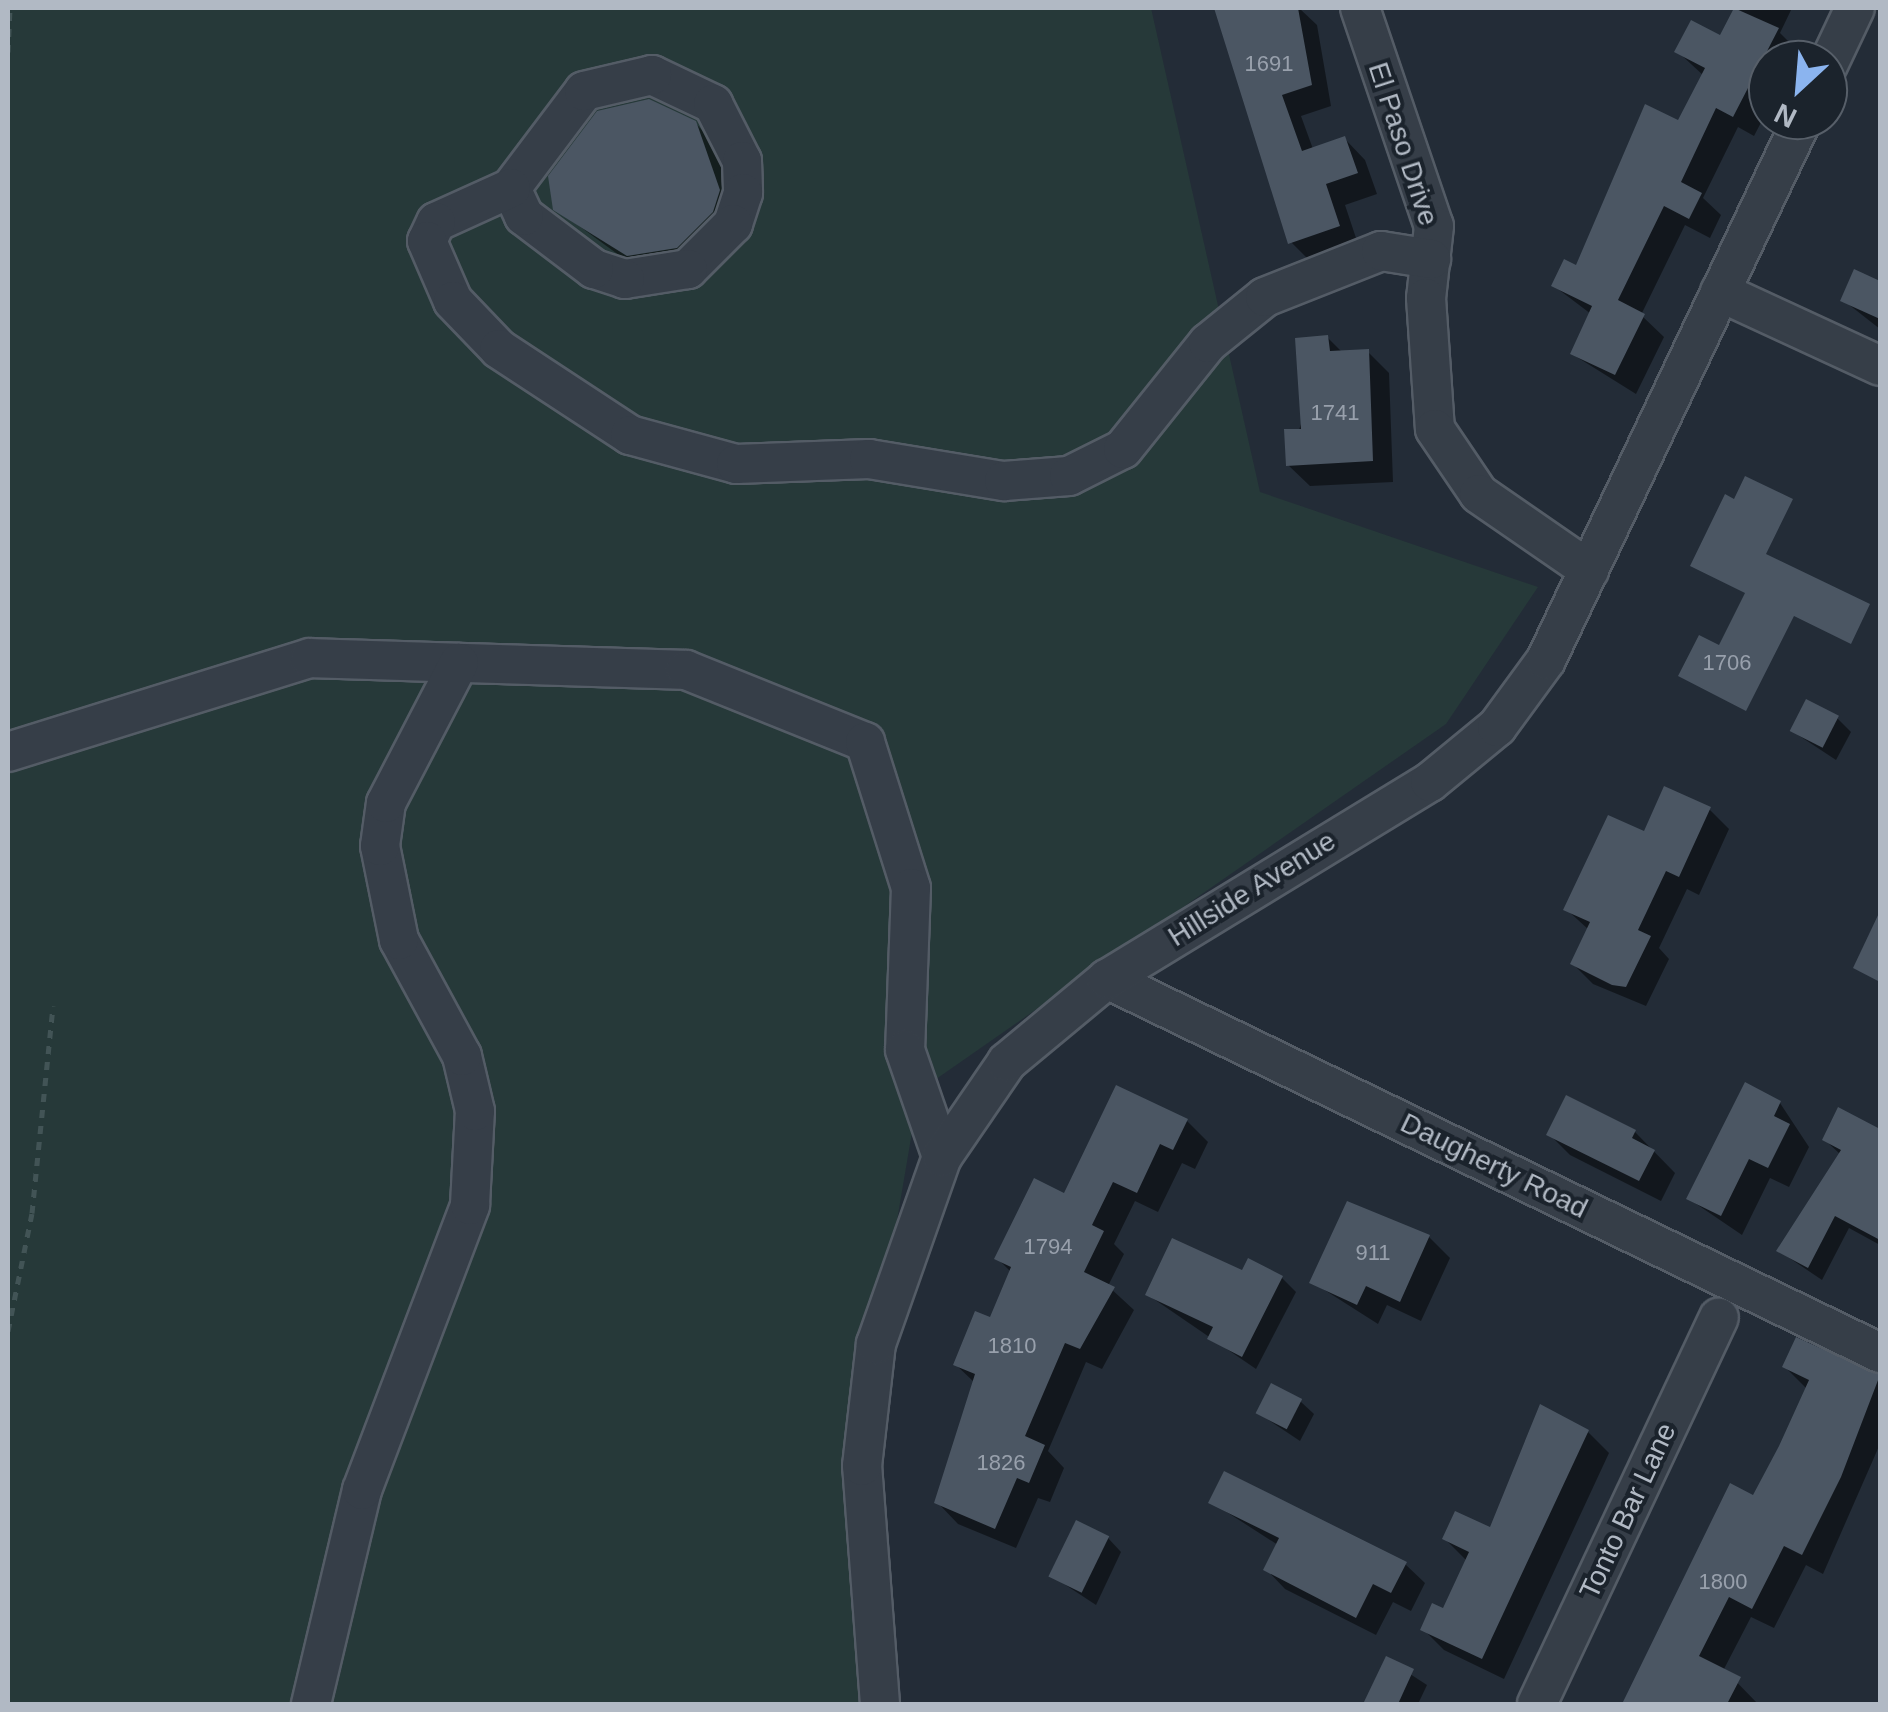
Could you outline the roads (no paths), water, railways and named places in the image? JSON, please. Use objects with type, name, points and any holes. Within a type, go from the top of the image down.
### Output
[{"type":"street","name":"El Paso Drive","points":[[1360,8],[1434,226],[1430,259],[1434,429],[1479,494],[1589,570]]},
{"type":"street","points":[[1840,40],[1855,8]]},
{"type":"street","points":[[511,188],[524,216],[594,269],[657,279],[688,269],[724,237],[742,194],[742,161],[713,104],[687,86],[616,77],[557,116],[511,188],[436,222],[427,240],[452,302],[499,349],[630,435],[736,464],[870,459],[1004,481],[1069,476],[1122,449],[1208,343],[1265,296],[1381,251],[1430,259]]},
{"type":"street","name":"Hillside Avenue","points":[[880,1704],[862,1466],[876,1344],[942,1157],[1007,1062],[1107,979],[1430,782],[1497,728],[1546,660],[1792,140]]},
{"type":"street","points":[[1720,292],[1880,366]]},
{"type":"street","points":[[8,752],[310,658],[686,670],[865,742],[911,888],[904,1050],[942,1157]]},
{"type":"street","points":[[310,1704],[356,1507],[470,1205],[475,1110],[462,1056],[400,940],[380,846],[386,803],[458,663]]},
{"type":"street","name":"Daugherty Road","points":[[1107,979],[1880,1353]]},
{"type":"street","name":"Tonto Bar Lane","points":[[1537,1704],[1719,1318]]}]
